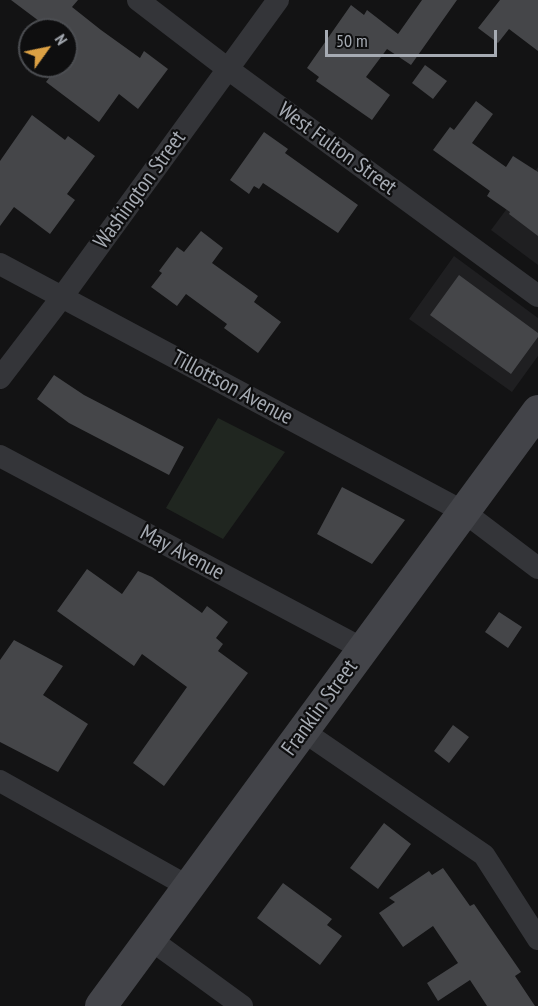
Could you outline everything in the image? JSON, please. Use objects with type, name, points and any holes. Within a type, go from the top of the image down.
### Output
[{"type":"main road","name":"Franklin Street","points":[[101,1006],[538,411]]},
{"type":"street","name":"West Fulton Street","points":[[138,0],[228,69],[538,296]]},
{"type":"street","name":"Washington Street","points":[[0,378],[62,297],[278,0]]},
{"type":"street","name":"Tillottson Avenue","points":[[0,264],[464,512],[538,568]]},
{"type":"street","name":"May Avenue","points":[[0,456],[363,649]]},
{"type":"street","points":[[303,731],[484,855],[538,939]]},
{"type":"street","points":[[0,782],[189,887]]},
{"type":"street","points":[[150,939],[242,1006]]},
{"type":"shaded area","points":[[538,167],[538,265],[491,230]]},
{"type":"shaded area","points":[[454,256],[538,318],[538,356],[512,392],[409,319]]},
{"type":"shaded area","points":[[218,418],[285,452],[223,539],[166,508]]},
{"type":"building","points":[[11,0],[78,0],[72,7],[101,30],[140,58],[144,51],[168,69],[138,109],[119,94],[99,122],[46,82],[49,78],[78,78],[78,18],[35,18]]},
{"type":"building","points":[[422,0],[457,0],[411,65],[387,49],[366,77],[390,95],[372,120],[316,81],[319,77],[307,68],[351,5],[364,15],[367,10],[398,34]]},
{"type":"building","points":[[500,0],[538,0],[538,51],[509,29],[498,43],[478,28]]},
{"type":"building","points":[[425,65],[447,81],[433,99],[412,83]]},
{"type":"building","points":[[476,101],[493,114],[472,143],[506,167],[513,156],[538,172],[538,236],[487,196],[490,191],[433,150],[450,127],[454,130]]},
{"type":"building","points":[[32,115],[65,140],[68,136],[95,156],[67,194],[75,200],[50,234],[14,207],[0,226],[0,161]]},
{"type":"building","points":[[264,132],[288,149],[285,153],[358,205],[338,233],[263,183],[259,189],[254,186],[249,194],[230,180]]},
{"type":"building","points":[[201,231],[223,248],[212,263],[258,296],[254,302],[281,322],[258,353],[224,328],[227,324],[186,294],[177,306],[151,287],[162,273],[159,271],[177,247],[184,252]]},
{"type":"building","points":[[459,275],[538,333],[538,337],[511,374],[430,315]]},
{"type":"building","points":[[54,375],[84,395],[184,447],[169,475],[69,423],[37,399]]},
{"type":"building","points":[[342,487],[405,520],[372,564],[317,534]]},
{"type":"building","points":[[87,569],[122,594],[138,571],[152,577],[202,613],[207,606],[228,622],[216,638],[223,644],[218,651],[248,673],[164,786],[133,763],[187,687],[142,654],[134,666],[57,611]]},
{"type":"building","points":[[499,612],[522,627],[508,648],[485,632]]},
{"type":"building","points":[[14,640],[63,666],[43,695],[88,724],[58,772],[0,742],[0,660]]},
{"type":"building","points":[[453,725],[469,737],[449,763],[434,751]]},
{"type":"building","points":[[384,823],[411,844],[378,889],[350,868]]},
{"type":"building","points":[[443,868],[470,906],[474,904],[521,972],[515,976],[535,1006],[487,1006],[470,980],[438,1001],[427,983],[458,963],[433,926],[403,947],[379,913],[395,902],[389,898],[429,871],[432,875]]},
{"type":"building","points":[[283,883],[332,919],[327,925],[342,936],[320,965],[257,918]]}]
